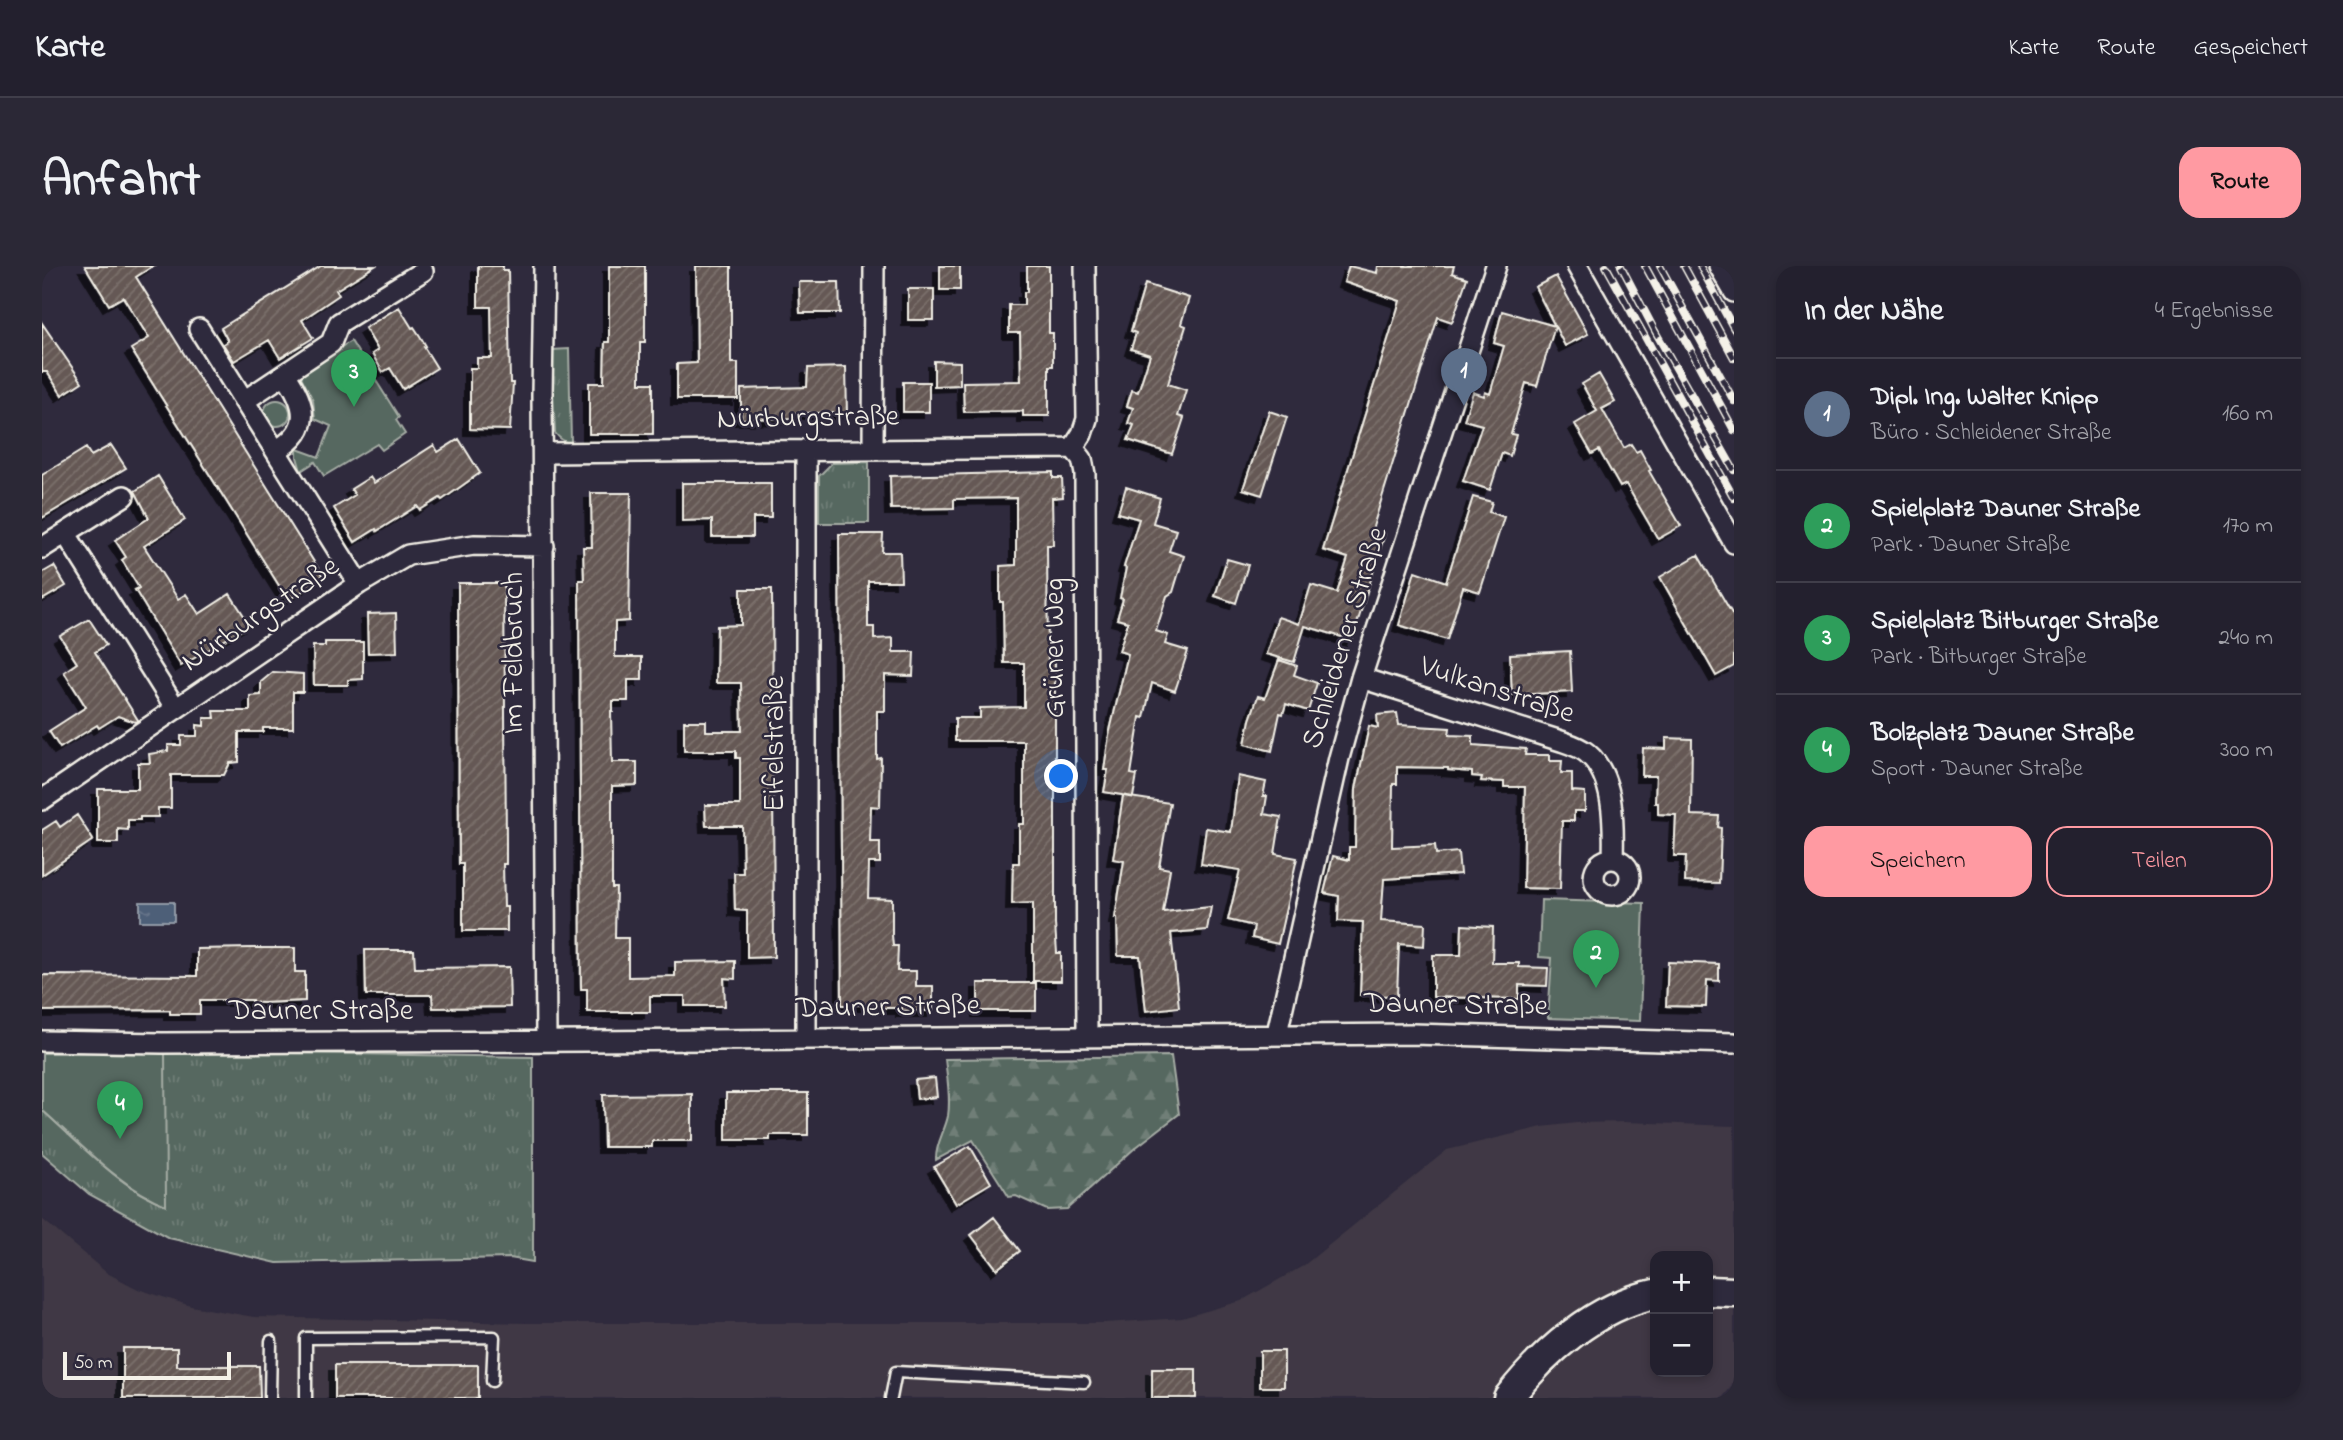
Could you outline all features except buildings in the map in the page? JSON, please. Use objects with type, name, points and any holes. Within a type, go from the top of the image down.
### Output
[{"type":"main road","points":[[1713,1291],[1734,1292]]},
{"type":"main road","points":[[1508,1398],[1539,1361],[1572,1335],[1624,1303],[1650,1295]]},
{"type":"street","name":"Im Feldbruch","points":[[544,266],[542,358],[546,1040]]},
{"type":"street","points":[[873,448],[874,266]]},
{"type":"street","points":[[1073,448],[1087,419],[1085,266]]},
{"type":"street","name":"Schleidener Straße","points":[[1277,1034],[1339,758],[1361,678],[1496,266]]},
{"type":"street","points":[[1577,266],[1734,543]]},
{"type":"street","points":[[1719,266],[1734,292]]},
{"type":"street","points":[[244,401],[331,343],[340,323],[423,271]]},
{"type":"street","points":[[198,329],[359,584]]},
{"type":"street","points":[[276,450],[288,444],[303,421],[303,407],[298,392],[285,374]]},
{"type":"street","name":"Nürburgstraße","points":[[544,453],[1073,448]]},
{"type":"street","name":"Grüner Weg","points":[[1073,448],[1082,459],[1085,474],[1087,1036]]},
{"type":"street","name":"Eifelstraße","points":[[806,449],[806,1039]]},
{"type":"street","points":[[42,548],[124,496]]},
{"type":"street","name":"Nürburgstraße","points":[[66,534],[176,709]]},
{"type":"street","name":"Nürburgstraße","points":[[42,800],[359,584],[408,555],[474,545],[544,546]]},
{"type":"street","name":"Vulkanstraße","points":[[1361,678],[1561,741],[1586,752],[1601,771],[1610,796],[1614,826],[1613,859]]},
{"type":"street","name":"Dauner Straße","points":[[42,1041],[176,1043],[1413,1034],[1734,1043]]},
{"type":"lane","points":[[306,1398],[306,1338],[494,1337],[492,1381]]},
{"type":"lane","points":[[270,1398],[271,1341]]},
{"type":"lane","points":[[891,1398],[896,1372],[1084,1382]]},
{"type":"shaded area","points":[[1625,1122],[1734,1126],[1734,1376],[1731,1387],[1722,1398],[42,1398],[42,1219],[107,1273],[138,1289],[191,1306],[254,1317],[527,1323],[1105,1323],[1182,1318],[1241,1301],[1303,1266],[1447,1150],[1542,1127]]},
{"type":"green space","points":[[351,341],[399,417],[396,420],[405,434],[382,450],[377,444],[324,476],[315,462],[301,471],[297,449],[319,457],[331,426],[315,419],[313,400],[299,373]]},
{"type":"green space","points":[[569,349],[571,442],[562,440],[555,433],[551,350]]},
{"type":"green space","points":[[277,400],[286,404],[290,413],[286,422],[277,426],[268,422],[264,413],[268,404]]},
{"type":"green space","points":[[869,462],[869,523],[819,523],[819,476],[832,463]]},
{"type":"green space","points":[[1541,900],[1644,903],[1640,1021],[1548,1018],[1552,958],[1539,957]]},
{"type":"green space","points":[[165,1051],[533,1057],[533,1262],[510,1258],[277,1263],[169,1238],[89,1194],[42,1153],[42,1110],[116,1176],[165,1204]]},
{"type":"green space","points":[[165,1051],[166,1205],[116,1176],[42,1110],[42,1053]]},
{"type":"green space","points":[[1171,1056],[1179,1114],[1135,1148],[1067,1209],[1047,1210],[1016,1196],[1009,1197],[973,1140],[936,1160],[949,1109],[945,1059]]},
{"type":"water","points":[[140,902],[174,902],[174,921],[140,921]]},
{"type":"railway","points":[[1606,266],[1734,498]]},
{"type":"railway","points":[[1621,266],[1734,470]]},
{"type":"railway","points":[[1645,266],[1734,430]]},
{"type":"railway","points":[[1660,266],[1734,401]]},
{"type":"railway","points":[[1684,266],[1734,358]]},
{"type":"railway","points":[[1700,266],[1734,329]]},
{"type":"place","name":"Dipl. Ing. Walter Knipp","points":[[1464,406]]},
{"type":"place","name":"Spielplatz Bitburger Straße","points":[[354,407]]},
{"type":"place","name":"Spielplatz Dauner Straße","points":[[1596,988]]},
{"type":"place","name":"Bolzplatz Dauner Straße","points":[[120,1139]]}]
